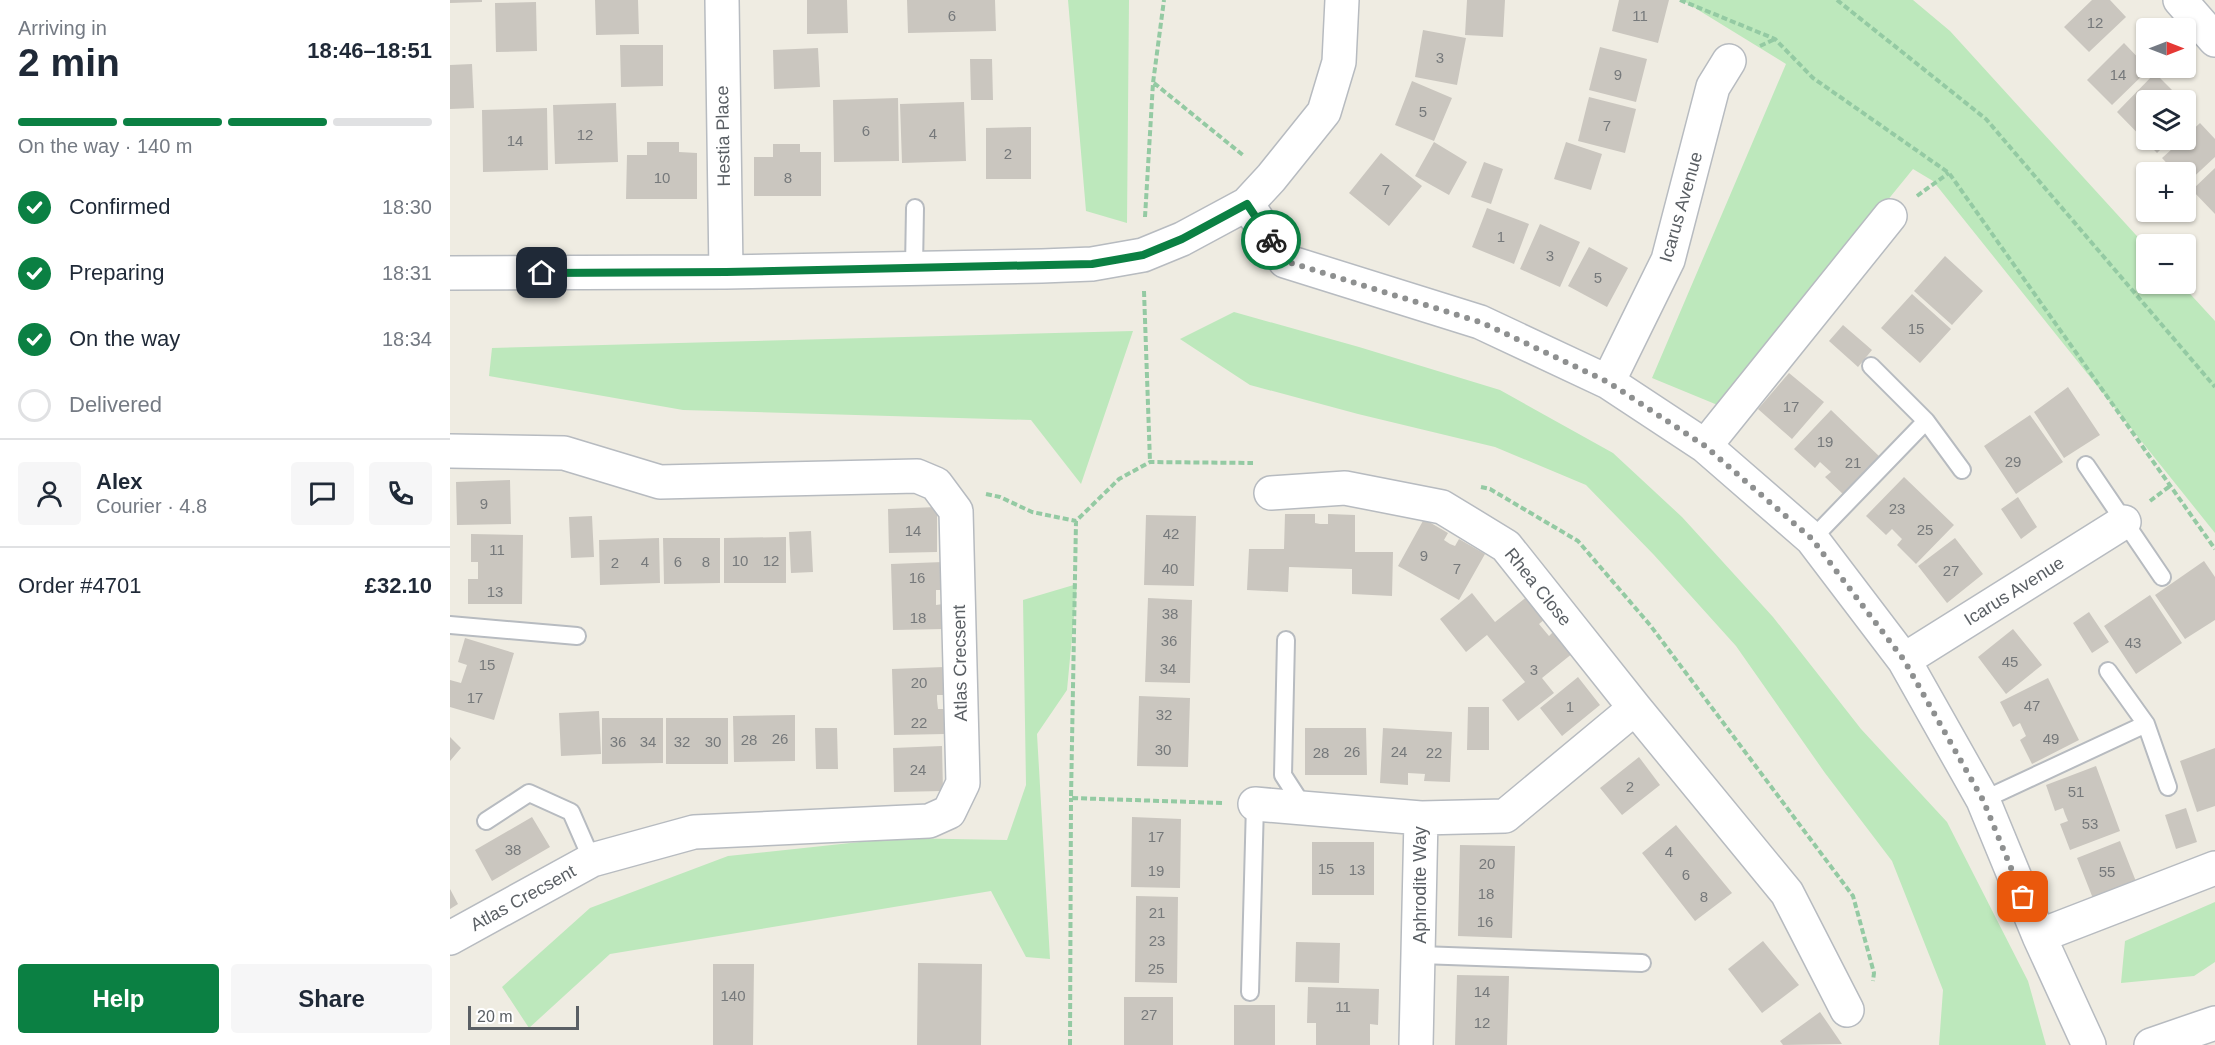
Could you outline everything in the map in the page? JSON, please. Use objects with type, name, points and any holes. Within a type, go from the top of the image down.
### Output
[{"type":"street","name":"Hestia Place","points":[[722,0],[726,272]]},
{"type":"street","points":[[450,273],[726,272],[1092,264],[1143,255],[1182,239],[1247,204],[1324,112],[1339,62],[1342,0]]},
{"type":"street","points":[[2180,0],[2215,40]]},
{"type":"street","name":"Icarus Avenue","points":[[1608,382],[1668,260],[1713,87],[1730,61]]},
{"type":"street","points":[[1247,204],[1285,261],[1480,322],[1608,382],[1705,446],[1812,539],[1904,660],[1983,800],[2039,936],[2089,1045]]},
{"type":"street","points":[[1705,446],[1890,216]]},
{"type":"street","points":[[450,451],[564,453],[660,482],[917,476],[936,484]]},
{"type":"street","name":"Atlas Crecsent","points":[[450,939],[592,860],[694,832],[929,821],[949,812],[963,783],[956,511],[936,484]]},
{"type":"street","name":"Rhea Close","points":[[1271,493],[1345,488],[1442,507],[1506,546],[1635,708],[1788,893],[1847,1010]]},
{"type":"street","name":"Icarus Avenue","points":[[1904,660],[2124,522]]},
{"type":"street","points":[[1421,818],[1505,816],[1635,708]]},
{"type":"street","name":"Aphrodite Way","points":[[1255,804],[1421,818],[1420,955],[1416,1045]]},
{"type":"street","points":[[2039,936],[2215,868]]},
{"type":"street","points":[[2159,1044],[2215,1023]]},
{"type":"lane","points":[[914,268],[915,208]]},
{"type":"lane","points":[[1871,366],[1926,421],[1962,470]]},
{"type":"lane","points":[[1812,539],[1926,421]]},
{"type":"lane","points":[[2086,465],[2162,577]]},
{"type":"lane","points":[[450,625],[577,636]]},
{"type":"lane","points":[[1286,640],[1282,775],[1305,809]]},
{"type":"lane","points":[[2109,671],[2145,724],[2168,787]]},
{"type":"lane","points":[[1983,800],[2145,724]]},
{"type":"lane","points":[[486,821],[529,793],[571,812],[592,860]]},
{"type":"lane","points":[[1250,992],[1255,804]]},
{"type":"lane","points":[[1420,955],[1642,963]]},
{"type":"path","points":[[1150,462],[1143,255],[1154,83],[1164,0]]},
{"type":"path","points":[[1680,0],[1775,39],[1813,78],[1949,173],[2215,549]]},
{"type":"path","points":[[1837,0],[1986,119],[2215,387]]},
{"type":"path","points":[[1154,83],[1271,178]]},
{"type":"path","points":[[1070,1045],[1071,798],[1076,521],[1119,478],[1150,462],[1254,463]]},
{"type":"path","points":[[936,484],[1000,497],[1032,512],[1076,521]]},
{"type":"path","points":[[1071,798],[1255,804]]},
{"type":"green space","points":[[1068,0],[1129,0],[1127,223],[1086,211]]},
{"type":"green space","points":[[1682,0],[1913,0],[1950,31],[2136,235],[2136,294],[2190,294],[2215,321],[2215,533],[1933,181],[1913,169],[1720,406],[1652,378],[1786,64]]},
{"type":"green space","points":[[1234,312],[1500,390],[1613,453],[1682,517],[1773,617],[1861,729],[1947,822],[2028,981],[2046,1045],[1939,1045],[1943,990],[1892,861],[1825,773],[1736,646],[1654,555],[1586,485],[1495,447],[1250,385],[1180,339]]},
{"type":"green space","points":[[1133,331],[1081,484],[1031,420],[683,410],[489,376],[492,348]]},
{"type":"green space","points":[[1077,584],[1067,690],[1037,734],[1050,959],[1026,957],[991,891],[610,954],[529,1028],[502,987],[590,908],[728,856],[897,838],[1007,840],[1026,785],[1023,600]]},
{"type":"green space","points":[[2215,902],[2215,962],[2194,976],[2121,983],[2125,941]]},
{"type":"building","points":[[450,0],[482,0],[482,2],[450,3]]},
{"type":"building","points":[[595,0],[638,0],[639,34],[596,35]]},
{"type":"building","points":[[807,0],[847,0],[848,33],[807,34]]},
{"type":"building","points":[[907,0],[995,0],[996,31],[908,33]]},
{"type":"building","points":[[1467,0],[1505,0],[1503,37],[1465,35]]},
{"type":"building","points":[[1619,0],[1669,0],[1658,43],[1612,31]]},
{"type":"building","points":[[2092,0],[2110,0],[2126,17],[2089,52],[2064,27]]},
{"type":"building","points":[[536,2],[537,51],[496,52],[495,3]]},
{"type":"building","points":[[1423,30],[1466,38],[1457,85],[1415,77]]},
{"type":"building","points":[[2124,43],[2136,55],[2136,78],[2140,78],[2112,105],[2087,80]]},
{"type":"building","points":[[620,45],[663,45],[663,86],[621,87]]},
{"type":"building","points":[[1600,47],[1647,59],[1636,102],[1589,90]]},
{"type":"building","points":[[818,48],[820,87],[774,89],[773,50]]},
{"type":"building","points":[[970,59],[992,59],[993,100],[971,100]]},
{"type":"building","points":[[472,64],[474,108],[450,109],[450,65]]},
{"type":"building","points":[[2150,78],[2160,78],[2172,90],[2138,90]]},
{"type":"building","points":[[1412,81],[1452,98],[1434,141],[1395,125]]},
{"type":"building","points":[[2136,92],[2136,131],[2117,112]]},
{"type":"building","points":[[1589,97],[1636,109],[1625,153],[1578,141]]},
{"type":"building","points":[[898,98],[899,161],[834,162],[833,100]]},
{"type":"building","points":[[964,102],[966,161],[902,163],[900,104]]},
{"type":"building","points":[[616,103],[618,162],[555,164],[553,105]]},
{"type":"building","points":[[547,108],[548,170],[483,172],[482,110]]},
{"type":"building","points":[[2200,123],[2215,139],[2215,157],[2196,175],[2196,162],[2166,162],[2162,158],[2171,150],[2196,150],[2196,127]]},
{"type":"building","points":[[1031,127],[1031,179],[986,179],[986,128]]},
{"type":"building","points":[[647,142],[679,142],[679,152],[697,153],[697,199],[626,199],[627,155],[647,155]]},
{"type":"building","points":[[1434,142],[1467,162],[1449,195],[1415,176]]},
{"type":"building","points":[[1566,142],[1602,154],[1591,190],[1554,179]]},
{"type":"building","points":[[773,144],[800,144],[800,152],[821,152],[821,196],[754,196],[754,157],[773,157]]},
{"type":"building","points":[[1381,153],[1422,186],[1389,226],[1349,193]]},
{"type":"building","points":[[1484,162],[1503,169],[1491,204],[1471,197]]},
{"type":"building","points":[[2215,168],[2215,214],[2196,194],[2196,186]]},
{"type":"building","points":[[1487,208],[1529,224],[1514,264],[1472,247]]},
{"type":"building","points":[[1540,224],[1580,242],[1560,287],[1520,269]]},
{"type":"building","points":[[1589,247],[1628,268],[1607,307],[1568,286]]},
{"type":"building","points":[[1945,256],[1983,291],[1952,325],[1914,291]]},
{"type":"building","points":[[1912,294],[1951,329],[1920,363],[1881,328]]},
{"type":"building","points":[[1843,325],[1872,350],[1858,367],[1829,341]]},
{"type":"building","points":[[1789,373],[1824,402],[1792,439],[1758,409]]},
{"type":"building","points":[[2068,387],[2100,435],[2064,458],[2034,412]]},
{"type":"building","points":[[1831,410],[1881,458],[1845,496],[1825,477],[1831,472],[1820,462],[1815,468],[1794,449]]},
{"type":"building","points":[[2030,415],[2063,462],[2016,494],[1984,446]]},
{"type":"building","points":[[1904,477],[1954,525],[1916,564],[1897,545],[1902,539],[1892,529],[1886,535],[1866,516]]},
{"type":"building","points":[[510,480],[511,524],[457,525],[456,482]]},
{"type":"building","points":[[2018,497],[2037,527],[2021,539],[2001,509]]},
{"type":"building","points":[[937,507],[937,552],[889,553],[888,509]]},
{"type":"building","points":[[1285,514],[1315,514],[1315,523],[1320,524],[1328,524],[1328,514],[1355,515],[1355,552],[1393,552],[1392,596],[1352,594],[1352,569],[1289,567],[1288,592],[1247,590],[1249,549],[1284,549]]},
{"type":"building","points":[[1146,515],[1196,516],[1194,586],[1144,585]]},
{"type":"building","points":[[592,516],[594,557],[571,558],[569,517]]},
{"type":"building","points":[[1424,519],[1448,533],[1444,540],[1450,544],[1455,546],[1459,539],[1485,554],[1459,600],[1398,566]]},
{"type":"building","points":[[811,531],[813,572],[791,573],[789,532]]},
{"type":"building","points":[[471,534],[523,535],[522,604],[468,604],[468,579],[478,579],[478,562],[471,562]]},
{"type":"building","points":[[786,537],[786,583],[724,583],[724,538]]},
{"type":"building","points":[[659,538],[660,583],[600,585],[599,540]]},
{"type":"building","points":[[663,538],[720,538],[720,583],[664,584]]},
{"type":"building","points":[[1955,538],[1983,574],[1947,603],[1918,566]]},
{"type":"building","points":[[2204,561],[2215,577],[2215,620],[2185,639],[2155,595]]},
{"type":"building","points":[[943,562],[944,590],[936,590],[936,605],[943,604],[944,629],[893,630],[891,564]]},
{"type":"building","points":[[1472,593],[1495,622],[1528,596],[1545,619],[1539,624],[1549,636],[1555,630],[1573,653],[1542,678],[1554,693],[1518,721],[1502,700],[1525,682],[1487,635],[1466,652],[1440,619]]},
{"type":"building","points":[[2150,595],[2182,643],[2136,674],[2104,626]]},
{"type":"building","points":[[1148,598],[1192,600],[1190,683],[1145,682]]},
{"type":"building","points":[[2089,612],[2109,642],[2092,653],[2073,623]]},
{"type":"building","points":[[2013,629],[2042,665],[2006,694],[1978,657]]},
{"type":"building","points":[[465,638],[514,653],[494,720],[450,707],[450,680],[461,683],[467,665],[458,662]]},
{"type":"building","points":[[944,667],[945,695],[937,695],[937,700],[938,709],[944,709],[945,734],[894,735],[892,669]]},
{"type":"building","points":[[1578,677],[1600,705],[1562,736],[1540,708]]},
{"type":"building","points":[[2048,678],[2079,740],[2032,764],[2020,740],[2026,736],[2020,723],[2013,727],[2000,702]]},
{"type":"building","points":[[1139,696],[1190,698],[1188,767],[1137,766]]},
{"type":"building","points":[[1468,707],[1489,707],[1489,750],[1467,750]]},
{"type":"building","points":[[599,711],[601,754],[561,756],[559,713]]},
{"type":"building","points":[[795,715],[795,761],[734,762],[733,716]]},
{"type":"building","points":[[602,718],[663,718],[663,763],[602,764]]},
{"type":"building","points":[[666,718],[728,718],[728,764],[666,764]]},
{"type":"building","points":[[815,728],[837,728],[838,769],[816,769]]},
{"type":"building","points":[[1305,728],[1366,728],[1367,775],[1305,775]]},
{"type":"building","points":[[1383,728],[1452,732],[1450,782],[1424,781],[1425,774],[1408,773],[1408,785],[1380,783]]},
{"type":"building","points":[[450,737],[461,748],[450,761]]},
{"type":"building","points":[[942,746],[943,791],[894,792],[893,748]]},
{"type":"building","points":[[2215,748],[2215,806],[2197,812],[2180,761]]},
{"type":"building","points":[[1639,757],[1660,785],[1622,815],[1600,788]]},
{"type":"building","points":[[2096,766],[2120,831],[2070,850],[2060,824],[2068,821],[2063,808],[2055,811],[2046,785]]},
{"type":"building","points":[[2186,808],[2197,842],[2176,849],[2165,815]]},
{"type":"building","points":[[532,817],[550,847],[492,881],[475,850]]},
{"type":"building","points":[[1132,817],[1181,819],[1180,888],[1131,887]]},
{"type":"building","points":[[1676,825],[1732,893],[1695,921],[1642,853]]},
{"type":"building","points":[[2120,841],[2137,884],[2094,901],[2077,858]]},
{"type":"building","points":[[1312,842],[1374,842],[1374,895],[1312,895]]},
{"type":"building","points":[[1460,845],[1515,846],[1512,938],[1458,936]]},
{"type":"building","points":[[450,889],[458,904],[450,909]]},
{"type":"building","points":[[1136,896],[1178,897],[1177,983],[1135,982]]},
{"type":"building","points":[[1763,941],[1799,985],[1762,1013],[1728,969]]},
{"type":"building","points":[[1296,942],[1340,943],[1339,983],[1295,982]]},
{"type":"building","points":[[918,963],[982,964],[981,1045],[917,1045]]},
{"type":"building","points":[[713,964],[754,964],[753,1045],[713,1045]]},
{"type":"building","points":[[1457,975],[1509,976],[1507,1045],[1455,1045]]},
{"type":"building","points":[[1308,987],[1379,989],[1378,1025],[1370,1024],[1370,1045],[1316,1045],[1316,1023],[1307,1023]]},
{"type":"building","points":[[1124,997],[1173,997],[1173,1045],[1124,1045]]},
{"type":"building","points":[[1234,1005],[1275,1005],[1275,1045],[1234,1045]]},
{"type":"building","points":[[1820,1012],[1842,1044],[1783,1045],[1780,1041]]},
{"type":"way so far","points":[[1271,240],[1285,261],[1480,322],[1608,382],[1705,446],[1812,539],[1904,660],[1983,800],[2023,897]]},
{"type":"route","points":[[542,273],[726,272],[1092,264],[1143,255],[1182,239],[1247,204],[1271,240]]}]
